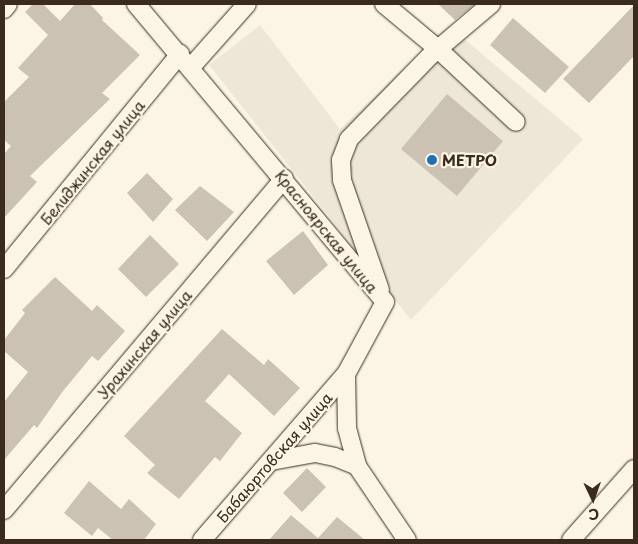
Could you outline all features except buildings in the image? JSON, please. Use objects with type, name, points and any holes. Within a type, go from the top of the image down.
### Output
[{"type":"street","points":[[4,8],[8,4]]},
{"type":"street","name":"Красноярская улица","points":[[136,4],[186,60],[385,302],[346,374],[347,428],[357,466],[407,540]]},
{"type":"street","name":"Белиджинская улица","points":[[4,269],[186,60],[247,4]]},
{"type":"street","points":[[384,4],[439,50],[516,122]]},
{"type":"street","points":[[385,302],[342,180],[341,160],[349,138],[431,55],[491,4]]},
{"type":"street","name":"Урахинская улица","points":[[4,510],[284,179]]},
{"type":"street","name":"Бабаюртовская улица","points":[[202,540],[346,374]]},
{"type":"street","points":[[271,461],[315,453],[336,457],[357,466]]},
{"type":"street","points":[[571,540],[634,469]]},
{"type":"shaded area","points":[[260,25],[340,129],[449,26],[583,139],[411,320],[209,65]]},
{"type":"place","name":"МЕТРО","points":[[432,160]]}]
